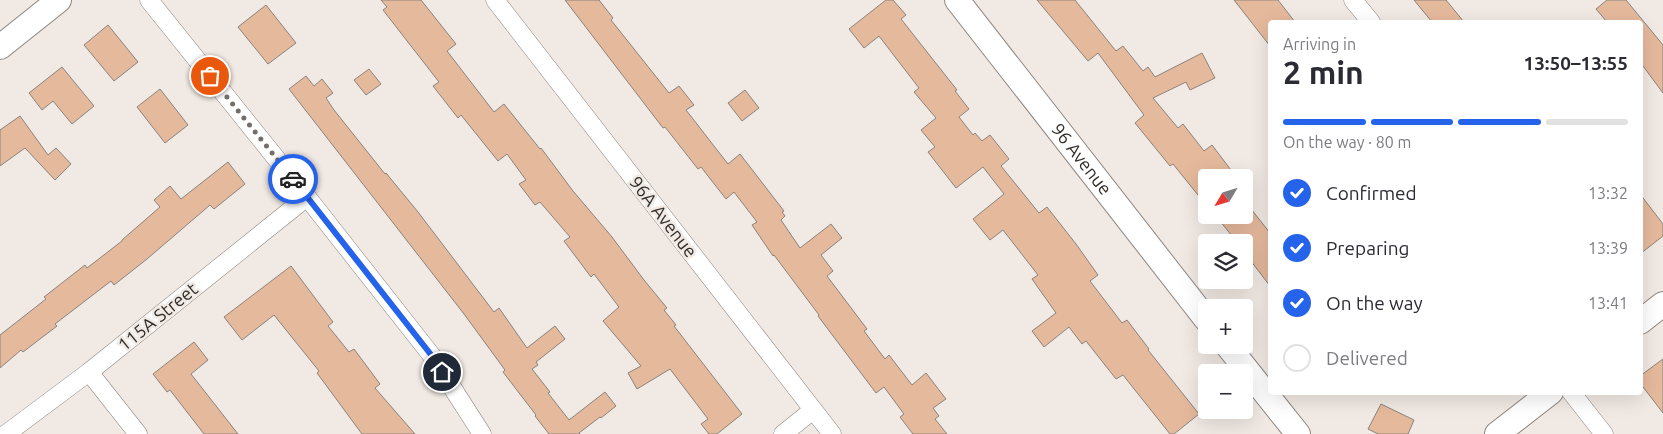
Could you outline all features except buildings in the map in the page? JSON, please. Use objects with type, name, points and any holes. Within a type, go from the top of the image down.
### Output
[{"type":"street","points":[[0,47],[59,0]]},
{"type":"street","points":[[149,0],[432,356],[482,434]]},
{"type":"street","name":"96A Avenue","points":[[495,0],[832,434]]},
{"type":"street","name":"96 Avenue","points":[[957,0],[1198,309]]},
{"type":"street","points":[[1353,0],[1369,20]]},
{"type":"street","name":"115A Street","points":[[6,434],[89,372],[307,197]]},
{"type":"street","points":[[1643,320],[1663,304]]},
{"type":"street","points":[[1234,354],[1298,434]]},
{"type":"street","points":[[89,372],[138,434]]},
{"type":"street","points":[[1498,434],[1548,395]]},
{"type":"street","points":[[1573,395],[1604,434]]},
{"type":"street","points":[[783,434],[813,410]]},
{"type":"way so far","points":[[210,76],[293,179]]},
{"type":"route","points":[[293,179],[432,356],[442,372]]}]
